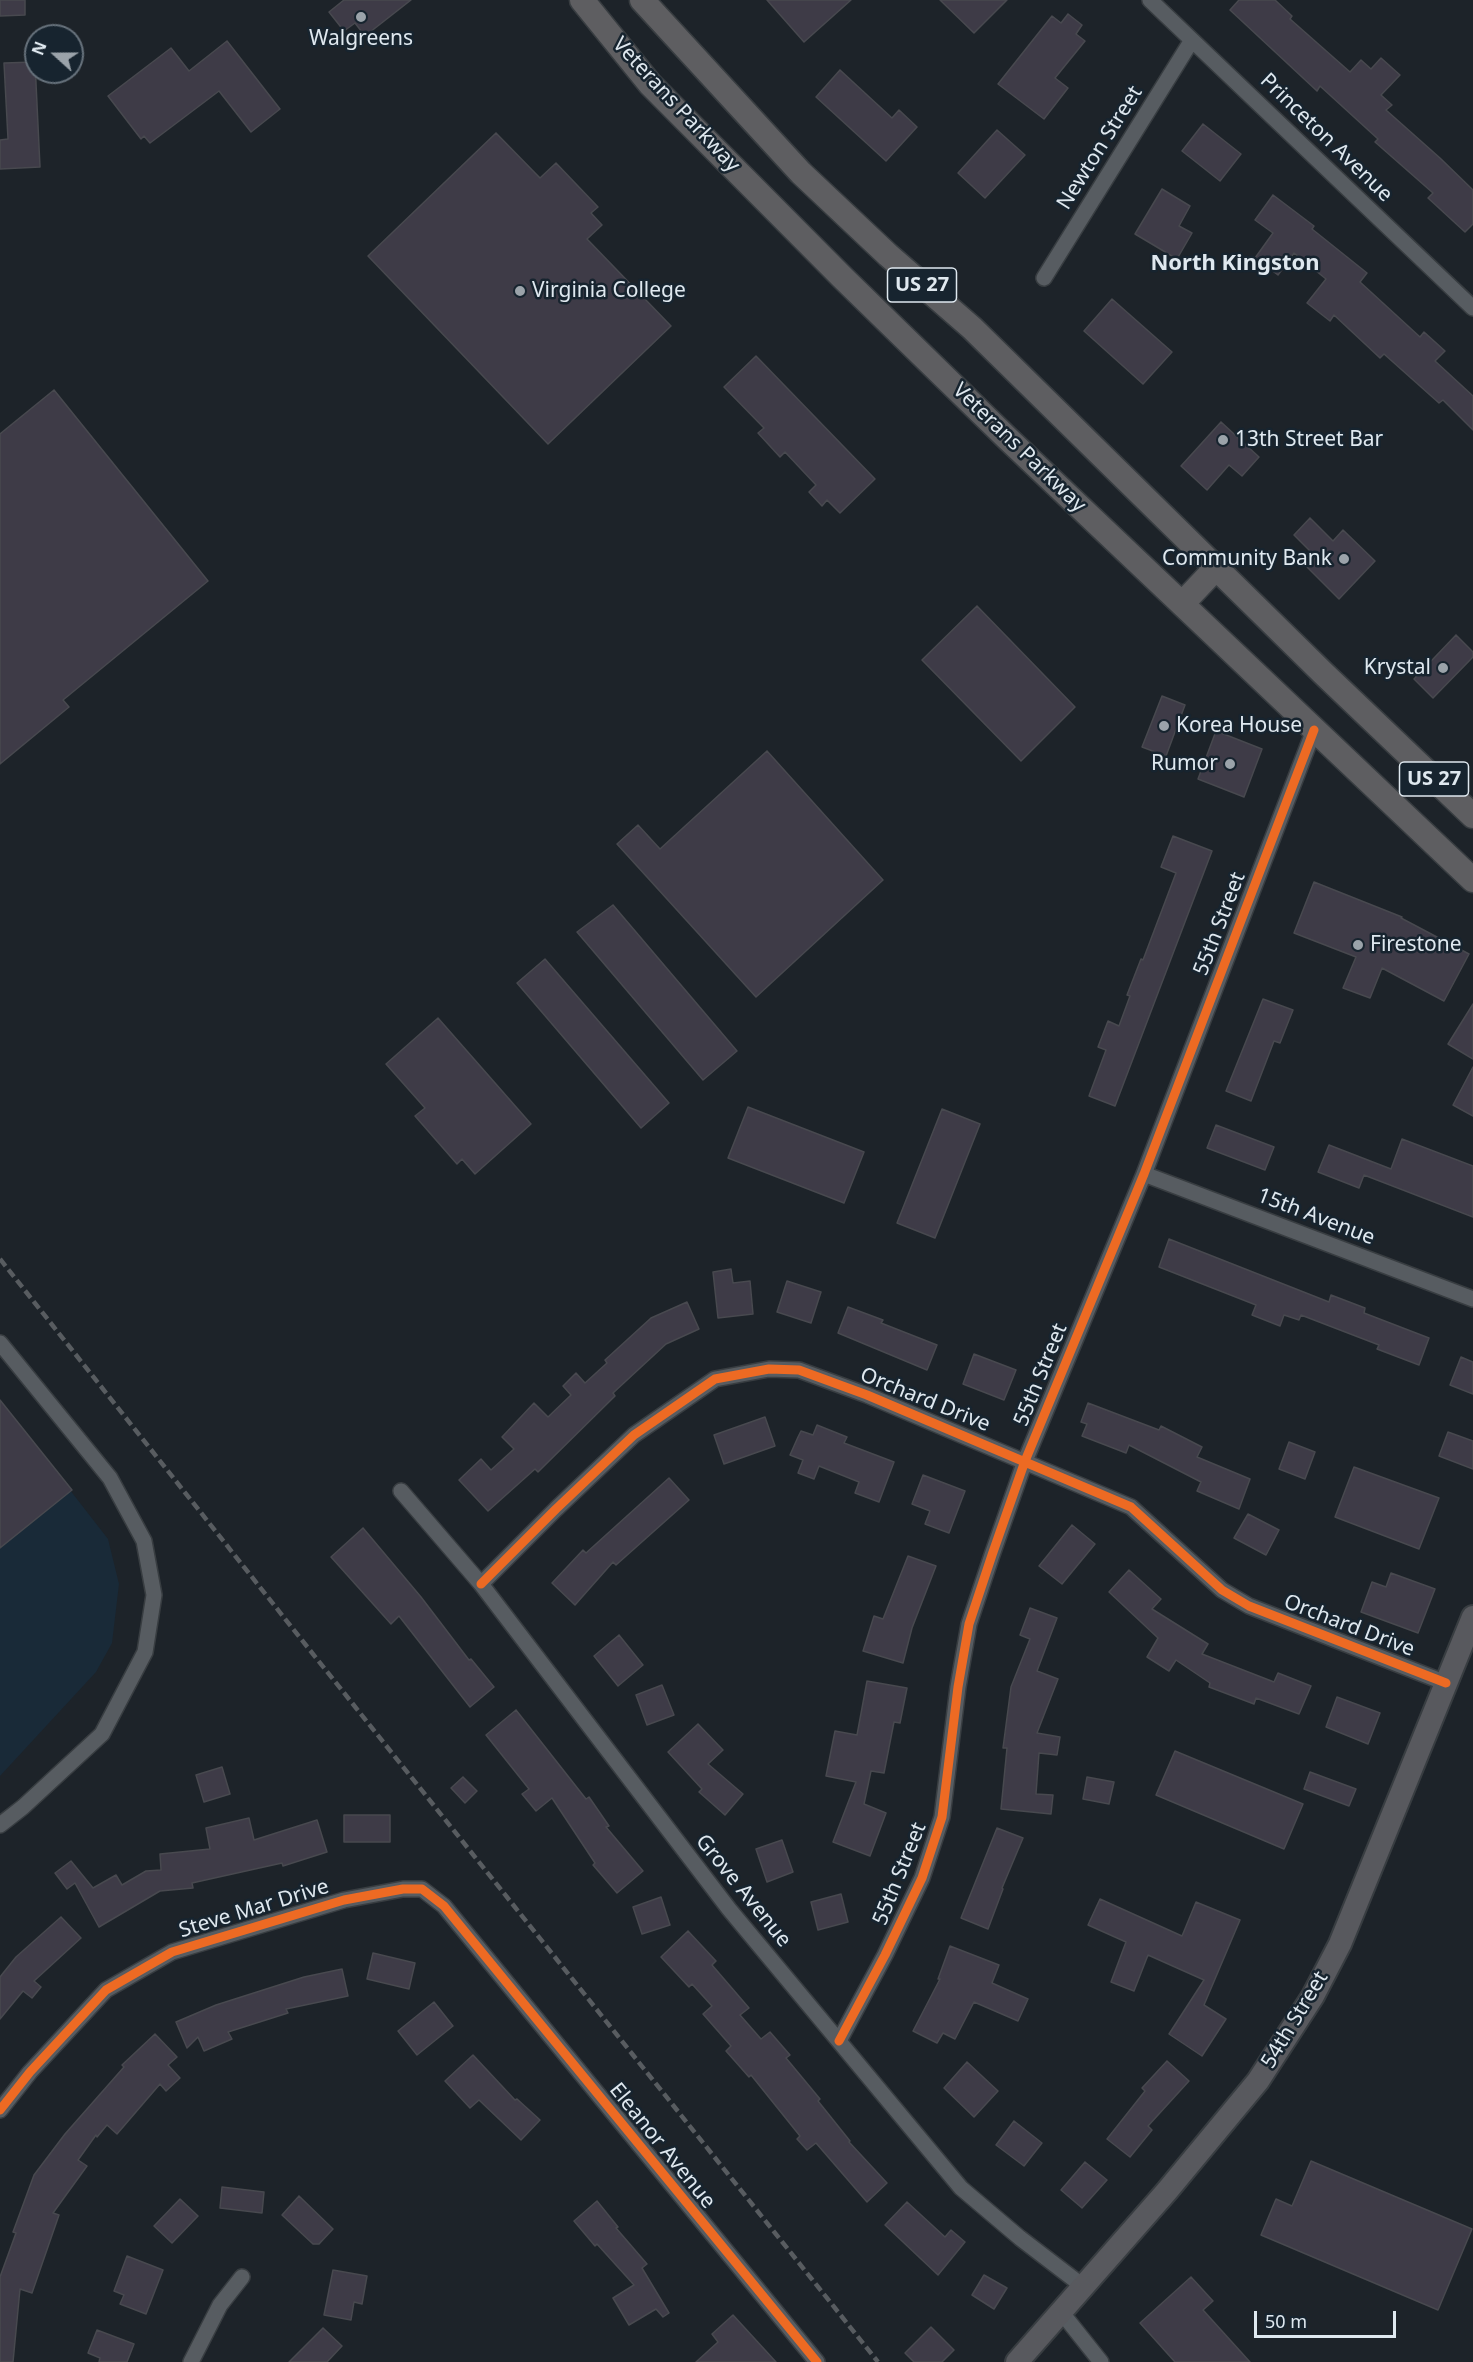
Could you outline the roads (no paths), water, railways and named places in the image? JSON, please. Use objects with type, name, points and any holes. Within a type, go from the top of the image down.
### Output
[{"type":"main road","name":"Veterans Parkway","points":[[582,0],[650,84],[859,293],[1473,880]]},
{"type":"main road","name":"US 27","points":[[642,0],[801,173],[888,255],[972,328],[1473,816]]},
{"type":"main road","points":[[1182,604],[1216,568]]},
{"type":"main road","name":"54th Street","points":[[1017,2362],[1062,2313],[1258,2081],[1313,1996],[1340,1944],[1473,1617]]},
{"type":"street","name":"Princeton Avenue","points":[[1150,0],[1473,308]]},
{"type":"street","name":"Newton Street","points":[[1044,278],[1192,40]]},
{"type":"street","name":"55th Street","points":[[839,2041],[885,1955],[922,1878],[942,1817],[958,1687],[969,1624],[1025,1461],[1144,1174],[1314,730]]},
{"type":"street","name":"15th Avenue","points":[[1144,1174],[1473,1299]]},
{"type":"street","points":[[0,1343],[110,1478],[144,1541],[154,1595],[145,1652],[102,1734],[23,1807],[0,1825]]},
{"type":"street","name":"Orchard Drive","points":[[481,1584],[634,1435],[715,1379],[769,1369],[799,1370],[867,1395],[1131,1507],[1222,1590],[1249,1606],[1446,1683]]},
{"type":"street","name":"Grove Avenue","points":[[401,1491],[481,1584],[729,1909],[961,2188],[1020,2238],[1084,2287]]},
{"type":"street","name":"Steve Mar Drive","points":[[0,2110],[30,2072],[106,1990],[172,1952],[344,1900],[403,1888],[422,1888],[444,1906],[481,1952]]},
{"type":"street","name":"Eleanor Avenue","points":[[481,1952],[817,2362]]},
{"type":"street","points":[[191,2362],[220,2305],[242,2277]]},
{"type":"street","points":[[1062,2313],[1101,2362]]},
{"type":"railway","points":[[0,1259],[878,2362]]},
{"type":"place","name":"Walgreens","points":[[361,17]]},
{"type":"place","name":"Virginia College","points":[[520,291]]},
{"type":"place","name":"13th Street Bar","points":[[1223,440]]},
{"type":"place","name":"Community Bank","points":[[1344,559]]},
{"type":"place","name":"Krystal","points":[[1443,668]]},
{"type":"place","name":"Korea House","points":[[1164,726]]},
{"type":"place","name":"Rumor","points":[[1230,764]]},
{"type":"place","name":"Firestone","points":[[1358,945]]},
{"type":"district","name":"North Kingston","points":[[1235,264]]}]
